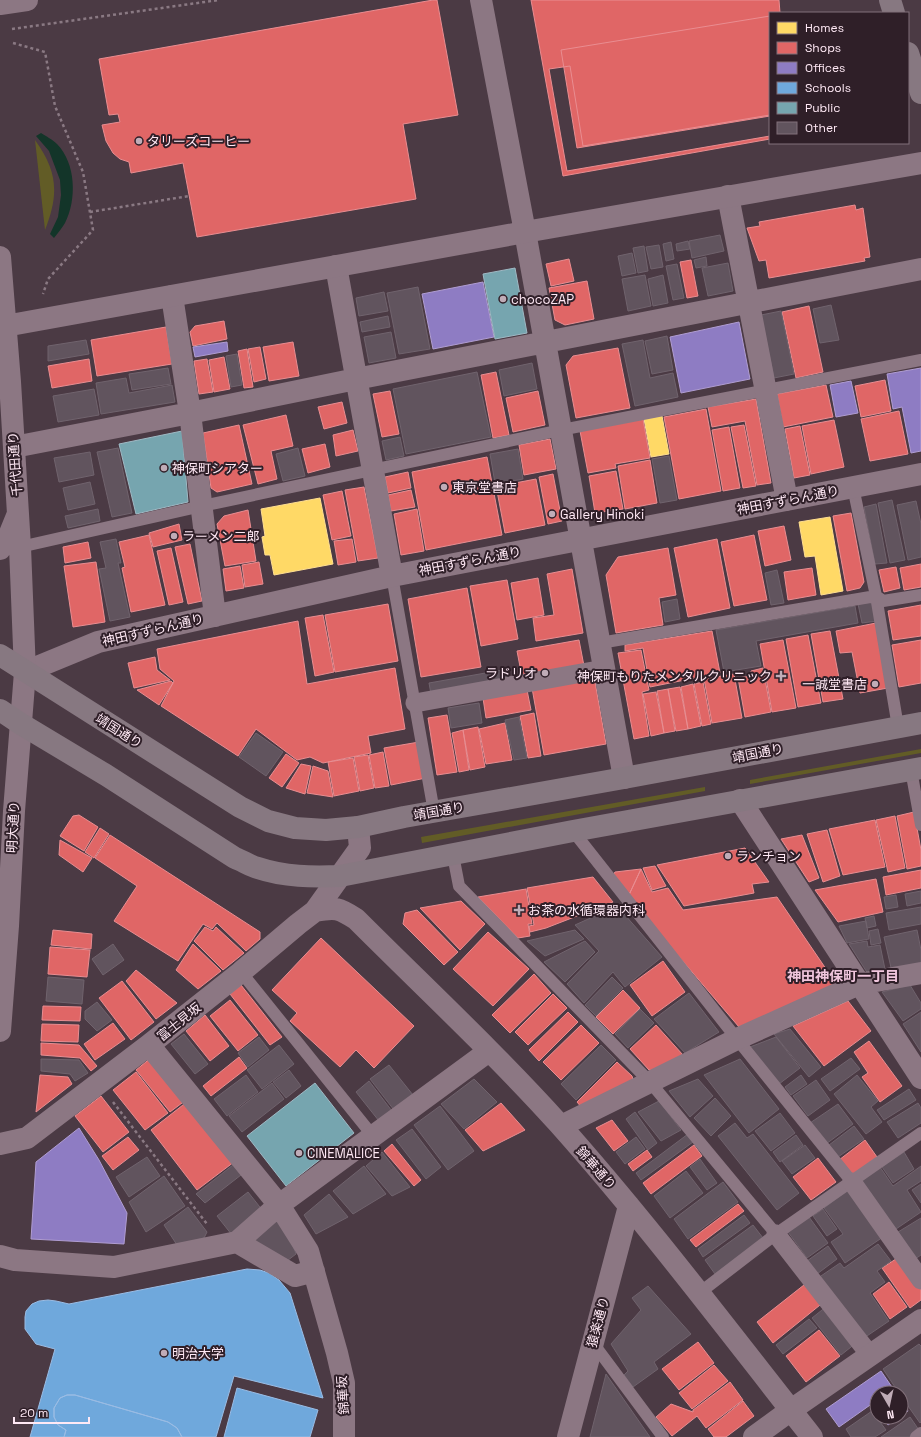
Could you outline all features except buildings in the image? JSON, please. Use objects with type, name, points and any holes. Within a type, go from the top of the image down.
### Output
[{"type":"main road","points":[[890,0],[894,12]]},
{"type":"main road","points":[[909,57],[921,93]]},
{"type":"main road","name":"靖国通り","points":[[0,655],[240,807],[268,821],[295,828],[326,830],[358,827],[921,723]]},
{"type":"main road","points":[[0,710],[112,779],[235,858],[257,868],[284,874],[310,877],[340,876],[740,800],[916,769]]},
{"type":"street","points":[[0,4],[27,0]]},
{"type":"street","points":[[481,0],[525,232],[624,778]]},
{"type":"street","points":[[5,326],[525,232],[921,163]]},
{"type":"street","points":[[728,196],[787,500]]},
{"type":"street","name":"千代田通り","points":[[0,259],[5,326],[5,382],[14,447],[18,513],[10,548],[25,672]]},
{"type":"street","points":[[336,266],[392,576]]},
{"type":"street","points":[[14,447],[921,269]]},
{"type":"street","points":[[172,296],[190,413],[215,616]]},
{"type":"street","name":"神田すずらん通り","points":[[25,672],[98,642],[392,576],[921,474]]},
{"type":"street","points":[[415,703],[604,669]]},
{"type":"street","name":"明大通り","points":[[0,1031],[8,926],[14,811],[25,672]]},
{"type":"street","points":[[740,800],[921,1078]]},
{"type":"street","name":"富士見坂","points":[[0,1144],[28,1138],[149,1045],[315,911],[360,848],[358,827]]},
{"type":"street","name":"錦華通り","points":[[340,876],[356,919]]},
{"type":"street","name":"錦華通り","points":[[315,911],[329,908],[341,909],[356,919],[489,1051],[561,1126],[629,1206],[812,1437]]},
{"type":"street","points":[[561,1126],[737,1039],[859,984],[921,973]]},
{"type":"street","name":"錦華坂","points":[[149,1045],[279,1205],[308,1251],[344,1383],[344,1437]]},
{"type":"street","points":[[0,1256],[15,1260],[114,1267],[230,1243],[279,1205],[489,1051]]},
{"type":"street","points":[[852,1182],[921,1280]]},
{"type":"street","name":"猿楽通り","points":[[568,1437],[629,1206]]},
{"type":"street","points":[[776,1234],[870,1355]]},
{"type":"street","points":[[230,1243],[294,1276],[314,1271]]},
{"type":"street","points":[[754,1437],[921,1320]]},
{"type":"lane","points":[[10,548],[373,469],[561,430],[921,360]]},
{"type":"lane","points":[[853,487],[876,596],[898,728]]},
{"type":"lane","points":[[392,576],[434,812]]},
{"type":"lane","points":[[600,643],[876,596],[883,601],[921,595]]},
{"type":"lane","points":[[916,769],[921,825]]},
{"type":"lane","points":[[574,831],[737,1039],[852,1182]]},
{"type":"lane","points":[[453,855],[459,886],[650,1082],[776,1234]]},
{"type":"lane","points":[[241,972],[373,1136]]},
{"type":"lane","points":[[698,1294],[776,1234],[921,1133]]},
{"type":"lane","points":[[592,1343],[663,1437]]},
{"type":"lane","points":[[916,1437],[921,1434]]},
{"type":"path","points":[[12,29],[219,0]]},
{"type":"path","points":[[13,43],[46,52],[56,106],[83,172],[90,212],[92,230],[48,279],[43,295]]},
{"type":"path","points":[[90,212],[189,196]]},
{"type":"path","points":[[99,1084],[230,1243]]},
{"type":"shaded area","points":[[41,133],[55,143],[63,152],[68,161],[73,182],[73,193],[69,214],[65,223],[54,238],[50,234],[58,217],[61,195],[60,180],[49,151],[36,136]]},
{"type":"shaded area","points":[[35,140],[48,162],[54,184],[53,205],[45,230]]},
{"type":"shaded area","points":[[921,749],[921,753],[750,784],[750,780]]},
{"type":"shaded area","points":[[705,787],[705,791],[422,843],[421,837]]},
{"type":"place","name":"タリーズコーヒー","points":[[139,141]]},
{"type":"place","name":"chocoZAP","points":[[503,299]]},
{"type":"place","name":"神保町シアター","points":[[164,468]]},
{"type":"place","name":"東京堂書店","points":[[444,487]]},
{"type":"place","name":"Gallery Hinoki","points":[[552,514]]},
{"type":"place","name":"ラーメン二郎","points":[[174,536]]},
{"type":"place","name":"ラドリオ","points":[[545,673]]},
{"type":"place","name":"神保町もりたメンタルクリニック","points":[[781,676]]},
{"type":"place","name":"一誠堂書店","points":[[875,684]]},
{"type":"place","name":"ランチョン","points":[[728,856]]},
{"type":"place","name":"お茶の水循環器内科","points":[[519,910]]},
{"type":"place","name":"CINEMALICE","points":[[299,1153]]},
{"type":"place","name":"明治大学","points":[[164,1353]]},
{"type":"district","name":"神田神保町一丁目","points":[[843,976]]}]
